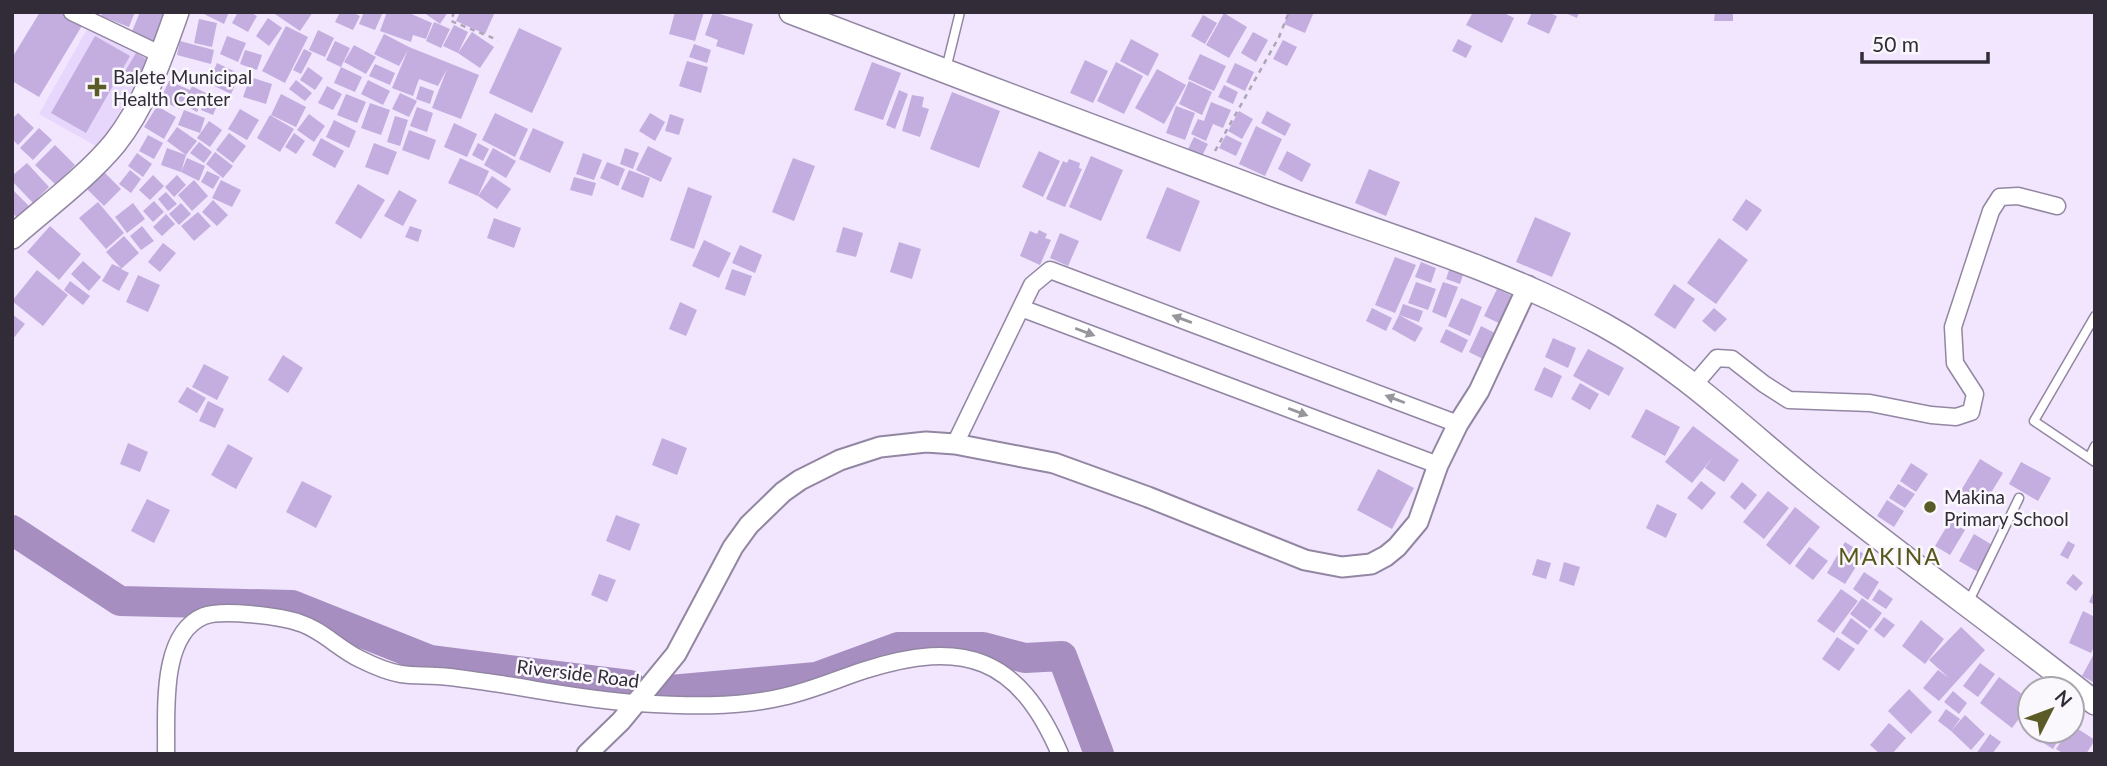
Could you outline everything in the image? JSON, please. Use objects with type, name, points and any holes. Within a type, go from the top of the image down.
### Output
[{"type":"main road","points":[[12,237],[114,144],[131,120],[162,55],[177,12]]},
{"type":"main road","points":[[791,12],[1205,169],[1528,286],[1605,326],[1693,386],[1810,483],[2095,703]]},
{"type":"street","points":[[72,12],[162,55]]},
{"type":"street","points":[[1693,386],[1717,358],[1732,359],[1789,400],[1870,404],[1956,417],[1971,412],[1975,394],[1955,363],[1953,327],[1991,211],[2000,197],[2018,195],[2057,206]]},
{"type":"street","points":[[955,444],[1032,285],[1050,270],[1458,424]]},
{"type":"street","points":[[587,754],[621,722],[676,654],[733,547],[748,525],[783,492],[824,467],[880,447],[926,442],[955,444],[1054,463],[1148,496],[1305,560],[1342,567],[1371,564],[1385,556],[1409,535],[1418,522],[1438,465],[1458,424],[1479,391],[1528,286]]},
{"type":"street","points":[[1021,308],[1438,465]]},
{"type":"street","name":"Riverside Road","points":[[166,754],[172,654],[182,633],[191,622],[207,614],[236,612],[300,623],[358,658],[398,674],[440,676],[636,703],[739,704],[781,697],[906,660],[936,655],[964,656],[988,665],[1011,680],[1049,728],[1060,754]]},
{"type":"lane","points":[[945,71],[960,12]]},
{"type":"lane","points":[[2095,316],[2034,421],[2092,460],[2095,446]]},
{"type":"lane","points":[[1967,606],[2019,498]]},
{"type":"path","points":[[454,12],[451,21],[498,40]]},
{"type":"path","points":[[1205,169],[1279,37],[1289,12]]},
{"type":"shaded area","name":"Balete Municipal Health Center","points":[[90,24],[155,60],[103,150],[39,114]]},
{"type":"building","points":[[40,12],[63,12],[83,24],[39,97],[12,81],[12,58]]},
{"type":"building","points":[[103,12],[135,12],[129,27],[101,16]]},
{"type":"building","points":[[140,12],[158,12],[170,17],[158,47],[130,36]]},
{"type":"building","points":[[204,12],[229,12],[224,24]]},
{"type":"building","points":[[238,12],[250,12],[257,16],[248,32],[232,23]]},
{"type":"building","points":[[272,12],[313,12],[300,31]]},
{"type":"building","points":[[340,12],[352,12],[360,16],[353,30],[335,22]]},
{"type":"building","points":[[364,12],[383,12],[375,30],[359,24]]},
{"type":"building","points":[[387,12],[407,12],[432,23],[426,39],[413,35],[411,42],[380,31]]},
{"type":"building","points":[[423,12],[448,12],[440,24]]},
{"type":"building","points":[[460,12],[495,12],[485,34],[456,21]]},
{"type":"building","points":[[675,12],[704,12],[695,41],[669,34]]},
{"type":"building","points":[[713,12],[753,24],[744,55],[716,46],[718,40],[705,35]]},
{"type":"building","points":[[1289,12],[1314,12],[1305,33],[1284,24]]},
{"type":"building","points":[[1473,12],[1502,12],[1514,18],[1502,43],[1466,25]]},
{"type":"building","points":[[1532,12],[1547,12],[1557,16],[1549,34],[1527,24]]},
{"type":"building","points":[[1563,12],[1579,12],[1577,18]]},
{"type":"building","points":[[1715,12],[1733,12],[1733,21],[1714,21]]},
{"type":"building","points":[[1224,13],[1247,27],[1229,58],[1206,45]]},
{"type":"building","points":[[1203,15],[1217,23],[1205,44],[1191,36]]},
{"type":"building","points":[[268,18],[282,28],[269,46],[256,36]]},
{"type":"building","points":[[199,19],[217,23],[212,47],[194,43]]},
{"type":"building","points":[[434,22],[450,29],[441,48],[426,41]]},
{"type":"building","points":[[454,25],[468,32],[458,53],[443,46]]},
{"type":"building","points":[[286,26],[308,37],[285,83],[262,71]]},
{"type":"building","points":[[519,28],[562,48],[532,113],[489,93]]},
{"type":"building","points":[[318,30],[334,38],[325,57],[309,50]]},
{"type":"building","points":[[472,32],[494,47],[480,68],[458,53]]},
{"type":"building","points":[[1253,32],[1268,40],[1256,62],[1241,53]]},
{"type":"building","points":[[384,34],[479,75],[461,119],[432,108],[447,69],[438,86],[419,79],[413,96],[392,88],[408,50],[399,66],[374,54]]},
{"type":"building","points":[[95,36],[130,56],[86,133],[51,113]]},
{"type":"building","points":[[227,36],[246,43],[238,62],[220,54]]},
{"type":"building","points":[[1131,39],[1159,54],[1148,76],[1120,61]]},
{"type":"building","points":[[1458,39],[1472,46],[1466,58],[1452,51]]},
{"type":"building","points":[[1283,40],[1297,47],[1287,66],[1273,59]]},
{"type":"building","points":[[180,41],[214,50],[211,64],[177,55]]},
{"type":"building","points":[[335,41],[350,48],[341,67],[326,60]]},
{"type":"building","points":[[694,44],[711,50],[707,63],[689,57]]},
{"type":"building","points":[[354,45],[376,57],[366,74],[344,62]]},
{"type":"building","points":[[304,49],[312,53],[301,74],[293,70]]},
{"type":"building","points":[[245,50],[262,55],[257,70],[240,64]]},
{"type":"building","points":[[136,53],[151,62],[138,82],[124,73]]},
{"type":"building","points":[[1200,54],[1226,66],[1214,91],[1188,79]]},
{"type":"building","points":[[1085,60],[1108,71],[1093,103],[1070,93]]},
{"type":"building","points":[[687,61],[708,67],[701,93],[679,86]]},
{"type":"building","points":[[872,62],[901,73],[883,120],[854,110]]},
{"type":"building","points":[[1116,62],[1143,76],[1124,114],[1097,101]]},
{"type":"building","points":[[217,63],[240,74],[231,94],[208,83]]},
{"type":"building","points":[[1235,63],[1254,72],[1245,91],[1226,82]]},
{"type":"building","points":[[375,64],[395,73],[390,85],[369,76]]},
{"type":"building","points":[[308,67],[323,78],[315,90],[300,80]]},
{"type":"building","points":[[341,67],[362,77],[355,92],[334,83]]},
{"type":"building","points":[[1157,69],[1186,85],[1164,124],[1135,108]]},
{"type":"building","points":[[250,77],[272,84],[266,104],[243,97]]},
{"type":"building","points":[[296,80],[312,93],[305,101],[289,89]]},
{"type":"building","points":[[368,80],[390,91],[383,105],[361,94]]},
{"type":"building","points":[[169,81],[190,90],[192,86],[206,93],[197,112],[182,104],[180,109],[160,100]]},
{"type":"building","points":[[1189,81],[1212,92],[1202,115],[1179,104]]},
{"type":"building","points":[[1224,85],[1238,92],[1233,104],[1218,97]]},
{"type":"building","points":[[327,86],[342,94],[333,110],[318,103]]},
{"type":"building","points":[[420,86],[434,91],[430,104],[416,99]]},
{"type":"building","points":[[899,90],[908,94],[895,129],[886,125]]},
{"type":"building","points":[[952,92],[1000,111],[979,168],[930,149]]},
{"type":"building","points":[[400,93],[417,101],[409,117],[392,109]]},
{"type":"building","points":[[281,94],[306,107],[296,127],[271,115]]},
{"type":"building","points":[[346,94],[366,102],[357,123],[337,115]]},
{"type":"building","points":[[912,95],[924,97],[922,107],[929,109],[920,137],[902,131]]},
{"type":"building","points":[[207,96],[219,101],[213,115],[201,110]]},
{"type":"building","points":[[1211,102],[1231,110],[1223,128],[1213,124],[1206,141],[1191,134],[1198,119],[1204,121]]},
{"type":"building","points":[[370,103],[390,110],[381,135],[361,128]]},
{"type":"building","points":[[157,106],[176,117],[164,139],[144,127]]},
{"type":"building","points":[[1176,106],[1195,113],[1185,140],[1166,133]]},
{"type":"building","points":[[417,107],[433,113],[427,132],[410,126]]},
{"type":"building","points":[[240,109],[259,120],[247,140],[228,129]]},
{"type":"building","points":[[184,110],[205,118],[200,133],[178,125]]},
{"type":"building","points":[[1239,111],[1253,119],[1242,139],[1228,131]]},
{"type":"building","points":[[1267,111],[1291,124],[1285,136],[1261,123]]},
{"type":"building","points":[[18,113],[34,128],[18,145],[12,139],[12,119]]},
{"type":"building","points":[[495,113],[528,129],[515,157],[482,140]]},
{"type":"building","points":[[650,113],[665,122],[655,141],[639,131]]},
{"type":"building","points":[[309,114],[325,126],[314,142],[297,130]]},
{"type":"building","points":[[670,114],[684,119],[679,135],[665,131]]},
{"type":"building","points":[[270,115],[294,129],[280,152],[257,138]]},
{"type":"building","points":[[395,116],[408,120],[400,146],[387,142]]},
{"type":"building","points":[[334,120],[356,131],[349,148],[326,137]]},
{"type":"building","points":[[209,121],[222,130],[210,147],[197,138]]},
{"type":"building","points":[[454,123],[477,134],[467,157],[444,147]]},
{"type":"building","points":[[1256,126],[1282,139],[1265,176],[1239,164]]},
{"type":"building","points":[[177,127],[197,141],[186,155],[167,141]]},
{"type":"building","points":[[39,128],[52,140],[33,160],[20,148]]},
{"type":"building","points":[[533,128],[564,142],[550,173],[519,159]]},
{"type":"building","points":[[409,130],[436,140],[429,160],[402,150]]},
{"type":"building","points":[[229,133],[246,146],[233,163],[216,150]]},
{"type":"building","points":[[294,133],[305,141],[296,154],[285,147]]},
{"type":"building","points":[[148,135],[163,143],[154,159],[139,151]]},
{"type":"building","points":[[1226,135],[1242,143],[1236,156],[1219,148]]},
{"type":"building","points":[[1194,137],[1208,144],[1201,158],[1187,151]]},
{"type":"building","points":[[321,138],[344,151],[335,168],[312,155]]},
{"type":"building","points":[[199,142],[212,152],[204,163],[190,153]]},
{"type":"building","points":[[374,143],[397,152],[388,175],[365,167]]},
{"type":"building","points":[[478,143],[489,149],[483,161],[472,155]]},
{"type":"building","points":[[55,145],[75,165],[56,185],[35,165]]},
{"type":"building","points":[[648,146],[672,158],[661,182],[636,170]]},
{"type":"building","points":[[167,148],[186,155],[181,172],[161,165]]},
{"type":"building","points":[[493,148],[516,161],[506,178],[484,165]]},
{"type":"building","points":[[625,148],[639,153],[633,169],[620,164]]},
{"type":"building","points":[[1039,151],[1060,161],[1043,197],[1022,187]]},
{"type":"building","points":[[1287,151],[1311,164],[1302,182],[1278,169]]},
{"type":"building","points":[[215,152],[233,166],[223,178],[206,164]]},
{"type":"building","points":[[137,153],[152,164],[143,177],[128,166]]},
{"type":"building","points":[[583,153],[602,160],[594,180],[576,174]]},
{"type":"building","points":[[1091,156],[1123,170],[1101,221],[1069,207]]},
{"type":"building","points":[[187,158],[205,166],[199,181],[181,172]]},
{"type":"building","points":[[460,158],[489,171],[478,196],[448,183]]},
{"type":"building","points":[[793,158],[815,166],[794,221],[772,212]]},
{"type":"building","points":[[1069,159],[1080,163],[1079,168],[1082,169],[1065,207],[1046,199],[1063,161],[1067,163]]},
{"type":"building","points":[[607,162],[625,169],[618,186],[600,178]]},
{"type":"building","points":[[27,163],[49,187],[33,203],[12,181],[12,176]]},
{"type":"building","points":[[1369,169],[1400,182],[1386,216],[1355,203]]},
{"type":"building","points":[[130,170],[141,179],[131,193],[119,184]]},
{"type":"building","points":[[629,170],[650,178],[643,198],[621,189]]},
{"type":"building","points":[[207,171],[220,177],[213,189],[201,182]]},
{"type":"building","points":[[104,172],[121,189],[104,206],[87,189]]},
{"type":"building","points":[[153,175],[164,186],[150,200],[139,190]]},
{"type":"building","points":[[177,175],[186,185],[174,197],[165,187]]},
{"type":"building","points":[[492,176],[511,189],[497,209],[478,196]]},
{"type":"building","points":[[574,177],[596,183],[592,196],[570,190]]},
{"type":"building","points":[[194,180],[208,196],[192,211],[178,195]]},
{"type":"building","points":[[221,180],[241,190],[232,207],[212,198]]},
{"type":"building","points":[[358,184],[385,200],[361,239],[335,223]]},
{"type":"building","points":[[688,187],[712,196],[694,249],[670,240]]},
{"type":"building","points":[[1167,187],[1200,201],[1180,252],[1146,238]]},
{"type":"building","points":[[399,190],[417,200],[403,226],[384,216]]},
{"type":"building","points":[[14,191],[29,206],[18,218],[12,213]]},
{"type":"building","points":[[166,192],[177,204],[168,211],[158,199]]},
{"type":"building","points":[[1746,199],[1762,210],[1747,231],[1732,220]]},
{"type":"building","points":[[213,200],[228,215],[217,226],[202,212]]},
{"type":"building","points":[[154,201],[164,212],[153,222],[143,211]]},
{"type":"building","points":[[98,202],[124,233],[106,249],[79,218]]},
{"type":"building","points":[[133,203],[145,219],[127,233],[115,217]]},
{"type":"building","points":[[181,203],[191,214],[179,225],[169,214]]},
{"type":"building","points":[[198,212],[211,226],[194,241],[181,226]]},
{"type":"building","points":[[166,214],[175,224],[162,236],[153,227]]},
{"type":"building","points":[[1535,217],[1571,233],[1552,277],[1516,262]]},
{"type":"building","points":[[494,218],[521,228],[514,248],[487,238]]},
{"type":"building","points":[[50,226],[81,254],[59,280],[27,252]]},
{"type":"building","points":[[142,226],[154,241],[141,250],[130,236]]},
{"type":"building","points":[[410,226],[422,230],[418,242],[405,237]]},
{"type":"building","points":[[843,227],[863,233],[856,257],[836,252]]},
{"type":"building","points":[[1039,230],[1047,234],[1045,238],[1051,240],[1040,265],[1020,256],[1030,231],[1037,234]]},
{"type":"building","points":[[1060,233],[1079,241],[1068,266],[1050,258]]},
{"type":"building","points":[[124,236],[139,253],[121,269],[129,273],[119,291],[102,281],[112,264],[121,268],[106,252]]},
{"type":"building","points":[[1719,238],[1748,260],[1716,304],[1687,283]]},
{"type":"building","points":[[704,240],[731,253],[719,278],[692,266]]},
{"type":"building","points":[[899,242],[921,249],[912,279],[890,272]]},
{"type":"building","points":[[163,243],[176,253],[160,272],[148,262]]},
{"type":"building","points":[[740,245],[762,255],[755,273],[732,263]]},
{"type":"building","points":[[1395,257],[1416,265],[1395,313],[1375,305]]},
{"type":"building","points":[[83,261],[101,277],[89,291],[71,274]]},
{"type":"building","points":[[1421,262],[1436,268],[1431,283],[1415,277]]},
{"type":"building","points":[[732,269],[752,276],[745,296],[725,289]]},
{"type":"building","points":[[37,270],[68,295],[43,326],[12,301]]},
{"type":"building","points":[[1449,270],[1463,275],[1460,284],[1446,279]]},
{"type":"building","points":[[138,275],[160,285],[148,312],[126,302]]},
{"type":"building","points":[[70,281],[90,296],[83,305],[64,290]]},
{"type":"building","points":[[1416,282],[1436,289],[1428,310],[1408,303]]},
{"type":"building","points":[[1443,282],[1458,287],[1446,318],[1432,312]]},
{"type":"building","points":[[1674,284],[1695,299],[1675,329],[1654,315]]},
{"type":"building","points":[[1497,289],[1516,298],[1503,325],[1484,316]]},
{"type":"building","points":[[1461,298],[1482,307],[1470,336],[1448,326]]},
{"type":"building","points":[[680,302],[697,310],[686,336],[669,329]]},
{"type":"building","points":[[1403,304],[1423,311],[1419,322],[1399,315]]},
{"type":"building","points":[[1372,308],[1392,318],[1386,331],[1366,321]]},
{"type":"building","points":[[1714,308],[1727,319],[1715,332],[1702,321]]},
{"type":"building","points":[[12,314],[25,324],[12,340]]},
{"type":"building","points":[[1399,315],[1423,328],[1415,342],[1392,329]]},
{"type":"building","points":[[1481,326],[1501,336],[1489,362],[1469,352]]},
{"type":"building","points":[[1446,329],[1468,340],[1462,353],[1440,342]]},
{"type":"building","points":[[1553,338],[1576,348],[1568,368],[1545,357]]},
{"type":"building","points":[[1588,349],[1624,368],[1609,396],[1573,376]]},
{"type":"building","points":[[283,355],[303,368],[288,393],[268,380]]},
{"type":"building","points":[[204,364],[229,377],[217,400],[192,387]]},
{"type":"building","points":[[1544,367],[1562,376],[1552,398],[1534,390]]},
{"type":"building","points":[[1580,383],[1599,394],[1590,410],[1571,399]]},
{"type":"building","points":[[187,387],[206,398],[197,413],[178,402]]},
{"type":"building","points":[[208,401],[224,409],[215,428],[199,421]]},
{"type":"building","points":[[1646,409],[1680,427],[1665,456],[1631,437]]},
{"type":"building","points":[[1693,426],[1739,460],[1724,482],[1705,468],[1713,457],[1692,483],[1665,462]]},
{"type":"building","points":[[662,438],[687,448],[677,475],[652,465]]},
{"type":"building","points":[[128,443],[148,452],[140,472],[120,464]]},
{"type":"building","points":[[228,444],[253,458],[236,489],[211,475]]},
{"type":"building","points":[[1980,459],[2003,473],[1983,506],[1960,492]]},
{"type":"building","points":[[2021,462],[2051,478],[2038,501],[2009,484]]},
{"type":"building","points":[[1911,463],[1928,474],[1916,492],[1900,481]]},
{"type":"building","points":[[1378,469],[1414,488],[1392,529],[1357,510]]},
{"type":"building","points":[[302,481],[332,496],[316,528],[286,512]]},
{"type":"building","points":[[1701,481],[1716,493],[1702,510],[1687,498]]},
{"type":"building","points":[[1742,482],[1757,495],[1745,510],[1730,497]]},
{"type":"building","points":[[1898,484],[1915,494],[1905,508],[1889,498]]},
{"type":"building","points":[[1768,491],[1789,508],[1764,539],[1743,522]]},
{"type":"building","points":[[147,499],[170,510],[154,543],[131,531]]},
{"type":"building","points":[[1887,500],[1904,511],[1894,527],[1877,516]]},
{"type":"building","points":[[1657,504],[1677,514],[1666,538],[1646,528]]},
{"type":"building","points":[[1795,507],[1820,527],[1790,565],[1766,545]]},
{"type":"building","points":[[616,515],[640,524],[630,551],[606,541]]},
{"type":"building","points":[[1950,521],[1965,530],[1950,555],[1935,546]]},
{"type":"building","points":[[1974,534],[1994,546],[1978,572],[1959,561]]},
{"type":"building","points":[[2068,541],[2075,545],[2068,559],[2060,555]]},
{"type":"building","points":[[1845,542],[1864,554],[1845,584],[1827,573]]},
{"type":"building","points":[[1809,547],[1828,561],[1813,580],[1795,566]]},
{"type":"building","points":[[1537,559],[1551,563],[1546,579],[1532,575]]},
{"type":"building","points":[[1564,562],[1580,567],[1574,586],[1559,581]]},
{"type":"building","points":[[1864,572],[1879,582],[1868,600],[1853,589]]},
{"type":"building","points":[[599,574],[616,580],[607,602],[591,595]]},
{"type":"building","points":[[2073,574],[2083,583],[2076,591],[2066,583]]},
{"type":"building","points":[[1841,589],[1858,601],[1834,633],[1817,621]]},
{"type":"building","points":[[1879,589],[1893,599],[1886,609],[1872,600]]},
{"type":"building","points":[[2095,589],[2095,605],[2089,602]]},
{"type":"building","points":[[1862,598],[1882,613],[1870,629],[1850,614]]},
{"type":"building","points":[[2083,611],[2095,617],[2095,645],[2091,653],[2069,643]]},
{"type":"building","points":[[1884,617],[1895,625],[1884,638],[1874,630]]},
{"type":"building","points":[[1851,618],[1868,631],[1858,645],[1841,633]]},
{"type":"building","points":[[1921,620],[1944,639],[1925,664],[1902,646]]},
{"type":"building","points":[[1961,627],[1985,650],[1939,701],[1923,688],[1938,670],[1949,678],[1929,660]]},
{"type":"building","points":[[1837,637],[1855,649],[1839,671],[1822,659]]},
{"type":"building","points":[[2095,652],[2095,683],[2083,675]]},
{"type":"building","points":[[1980,663],[1995,674],[1978,697],[1963,686]]},
{"type":"building","points":[[1999,677],[2016,690],[2016,723],[2012,728],[1980,703]]},
{"type":"building","points":[[1909,689],[1932,712],[1911,734],[1888,711]]},
{"type":"building","points":[[1953,691],[1967,703],[1959,714],[1944,702]]},
{"type":"building","points":[[1946,709],[1960,719],[1951,731],[1938,721]]},
{"type":"building","points":[[1965,715],[1985,734],[1971,750],[1951,731]]},
{"type":"building","points":[[1889,723],[1906,738],[1892,754],[1880,754],[1870,745]]},
{"type":"building","points":[[1990,734],[2001,742],[1992,754],[1976,754]]},
{"type":"building","points":[[2086,734],[2095,740],[2086,754],[2064,754],[2056,749],[2059,745],[2086,745]]},
{"type":"waterway","points":[[12,530],[120,601],[292,605],[430,660],[630,685]]},
{"type":"waterway","points":[[670,690],[816,677],[898,647],[983,647],[1025,658],[1062,656],[1099,754]]},
{"type":"place","name":"Balete Municipal Health Center","points":[[97,87]]},
{"type":"place","name":"Makina Primary School","points":[[1930,507]]},
{"type":"district","name":"MAKINA","points":[[1890,556]]}]
